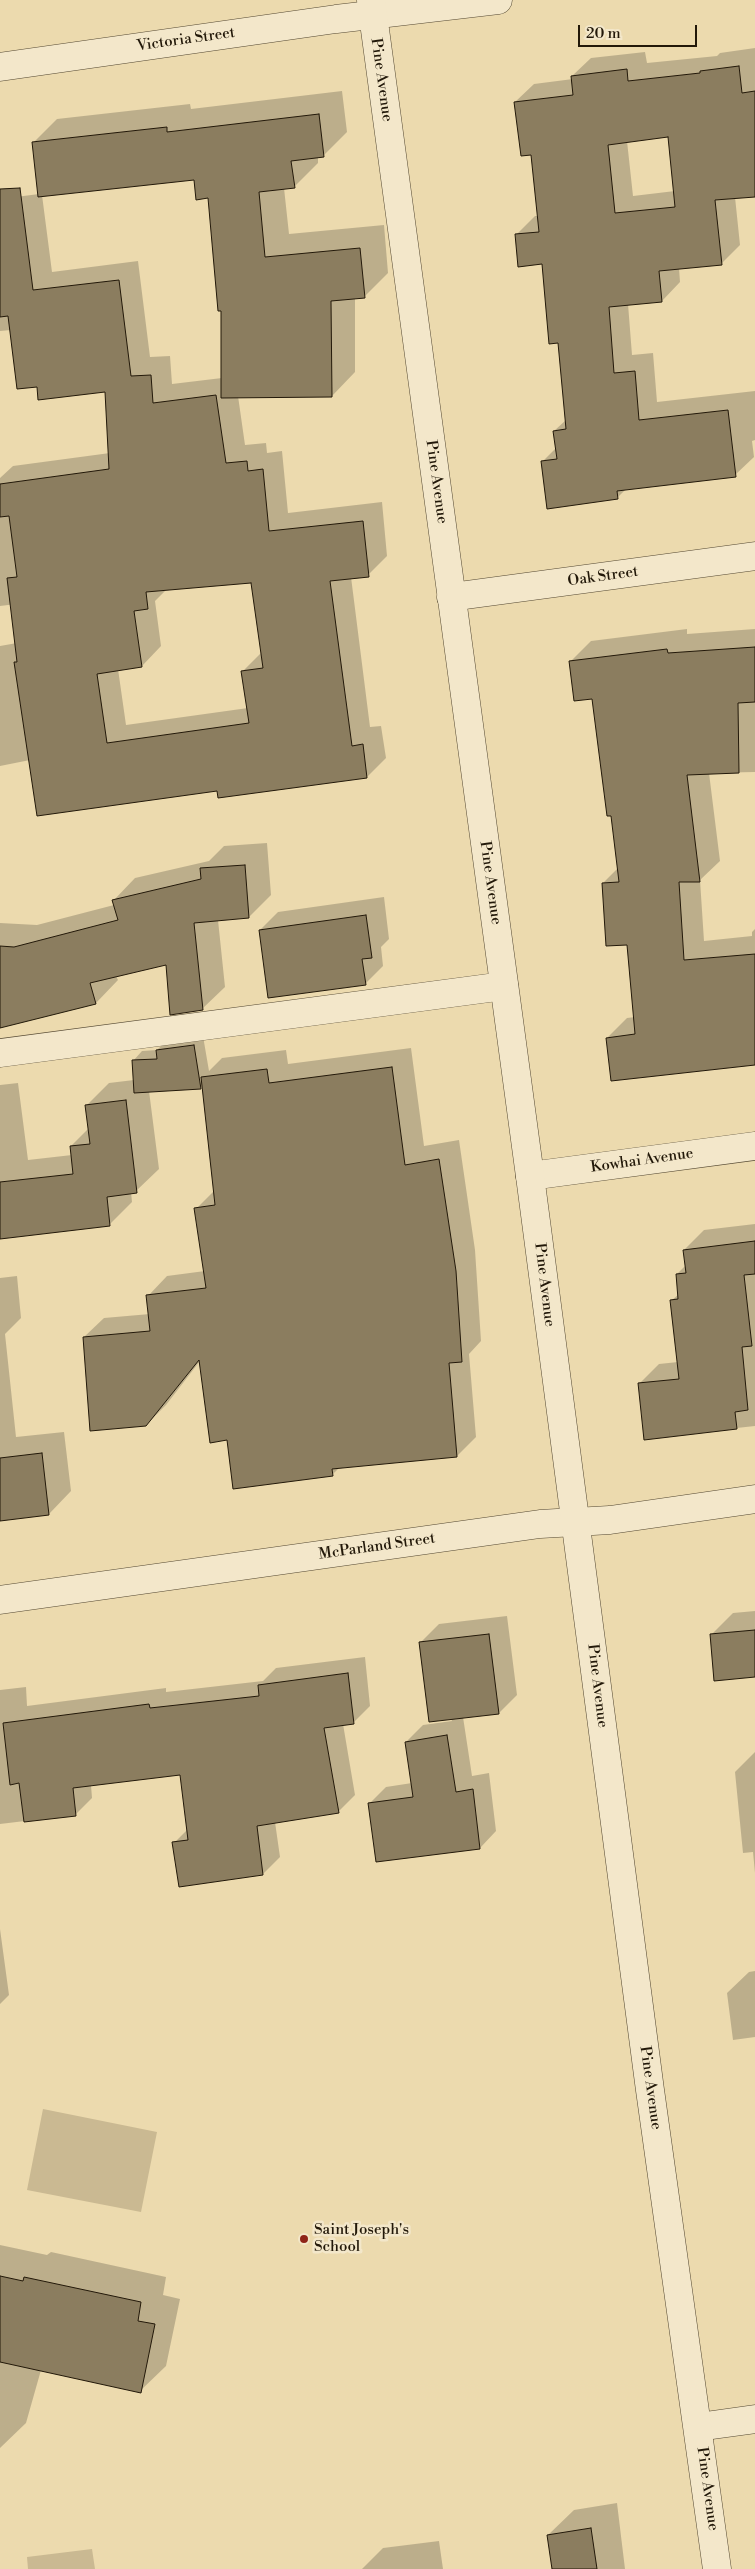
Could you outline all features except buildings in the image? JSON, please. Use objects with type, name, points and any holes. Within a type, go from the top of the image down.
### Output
[{"type":"street","name":"Victoria Street","points":[[0,67],[372,8],[498,0]]},
{"type":"street","name":"Pine Avenue","points":[[372,8],[530,1176],[650,2090],[717,2569]]},
{"type":"street","name":"Oak Street","points":[[451,597],[755,556]]},
{"type":"street","points":[[0,1053],[504,986]]},
{"type":"street","name":"Kowhai Avenue","points":[[530,1176],[755,1146]]},
{"type":"street","name":"McParland Street","points":[[0,1600],[540,1524],[610,1520],[755,1499]]},
{"type":"street","points":[[698,2427],[755,2419]]},
{"type":"shaded area","points":[[43,2109],[157,2132],[141,2212],[27,2190]]},
{"type":"shaded area","points":[[92,2549],[95,2569],[28,2569],[27,2557]]},
{"type":"place","name":"Saint Joseph's School","points":[[304,2239]]}]
